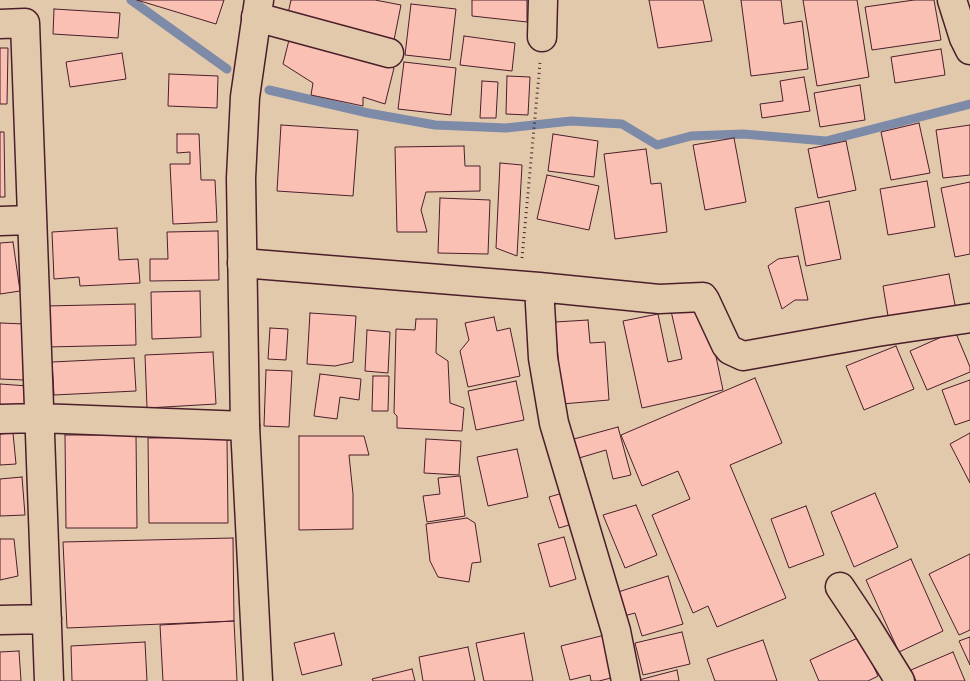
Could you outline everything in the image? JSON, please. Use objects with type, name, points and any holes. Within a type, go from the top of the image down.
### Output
[{"type":"street","points":[[542,37],[543,0]]},
{"type":"street","points":[[952,0],[964,38],[970,50]]},
{"type":"street","points":[[258,681],[245,426],[241,178],[245,97],[258,9],[389,53]]},
{"type":"street","points":[[0,24],[25,23],[49,681]]},
{"type":"street","points":[[0,221],[32,220]]},
{"type":"street","points":[[242,263],[530,286],[659,299],[703,297],[726,345],[730,350],[743,356],[877,332],[970,318]]},
{"type":"street","points":[[530,286],[554,424],[572,490],[616,631],[626,681]]},
{"type":"street","points":[[0,419],[39,418],[245,426]]},
{"type":"street","points":[[840,587],[900,681]]},
{"type":"street","points":[[0,620],[47,619]]},
{"type":"path","points":[[530,286],[542,37]]},
{"type":"building","points":[[137,0],[224,0],[216,24]]},
{"type":"building","points":[[291,0],[375,0],[401,5],[394,40],[287,18]]},
{"type":"building","points":[[472,0],[527,0],[527,22],[472,16]]},
{"type":"building","points":[[649,0],[703,0],[712,41],[658,48]]},
{"type":"building","points":[[741,0],[781,0],[784,24],[802,21],[808,69],[751,76]]},
{"type":"building","points":[[803,0],[857,0],[869,77],[817,86]]},
{"type":"building","points":[[914,0],[934,0],[941,40],[872,50],[865,7]]},
{"type":"building","points":[[411,4],[456,9],[450,60],[405,55]]},
{"type":"building","points":[[54,9],[120,13],[118,38],[53,34]]},
{"type":"building","points":[[464,36],[515,43],[512,71],[460,65]]},
{"type":"building","points":[[289,40],[394,68],[385,104],[363,97],[363,106],[311,95],[313,83],[283,64]]},
{"type":"building","points":[[0,48],[8,48],[7,104],[0,104]]},
{"type":"building","points":[[941,49],[945,75],[895,83],[891,57]]},
{"type":"building","points":[[122,53],[126,79],[70,87],[66,62]]},
{"type":"building","points":[[404,62],[456,68],[451,115],[398,109]]},
{"type":"building","points":[[169,74],[218,76],[217,108],[168,106]]},
{"type":"building","points":[[507,76],[530,77],[528,115],[506,114]]},
{"type":"building","points":[[804,77],[810,111],[762,118],[760,104],[783,101],[780,81]]},
{"type":"building","points":[[482,81],[498,82],[496,118],[480,118]]},
{"type":"building","points":[[860,85],[865,120],[820,127],[814,93]]},
{"type":"building","points":[[919,123],[930,173],[891,180],[881,132]]},
{"type":"building","points":[[281,125],[358,130],[353,196],[277,191]]},
{"type":"building","points":[[970,125],[970,175],[943,178],[936,130]]},
{"type":"building","points":[[0,132],[4,132],[5,197],[0,197]]},
{"type":"building","points":[[177,134],[199,134],[201,180],[215,180],[217,222],[173,224],[170,164],[190,164],[190,152],[177,153]]},
{"type":"building","points":[[553,134],[598,141],[594,177],[548,171]]},
{"type":"building","points":[[734,138],[746,202],[705,210],[693,145]]},
{"type":"building","points":[[846,141],[856,190],[818,198],[808,149]]},
{"type":"building","points":[[464,146],[465,166],[480,166],[480,191],[426,192],[421,210],[427,232],[397,232],[395,147]]},
{"type":"building","points":[[646,149],[651,184],[661,183],[667,232],[615,239],[604,154]]},
{"type":"building","points":[[500,163],[522,165],[517,256],[496,248]]},
{"type":"building","points":[[547,175],[599,186],[589,230],[537,219]]},
{"type":"building","points":[[927,181],[935,227],[888,235],[880,189]]},
{"type":"building","points":[[970,182],[970,254],[955,257],[941,188]]},
{"type":"building","points":[[440,198],[490,200],[488,254],[438,253]]},
{"type":"building","points":[[829,201],[841,259],[806,266],[795,208]]},
{"type":"building","points":[[117,228],[119,260],[138,259],[140,283],[80,286],[79,277],[54,279],[52,232]]},
{"type":"building","points":[[218,231],[219,280],[150,281],[150,259],[168,259],[167,232]]},
{"type":"building","points":[[13,242],[20,291],[0,294],[0,243]]},
{"type":"building","points":[[798,256],[808,300],[795,300],[782,309],[768,266],[778,259]]},
{"type":"building","points":[[949,274],[956,310],[889,322],[883,286]]},
{"type":"building","points":[[200,291],[201,337],[152,339],[151,292]]},
{"type":"building","points":[[135,304],[136,345],[47,347],[46,306]]},
{"type":"building","points":[[705,304],[723,390],[642,408],[623,321],[658,314],[668,362],[682,359],[671,311]]},
{"type":"building","points":[[310,313],[356,316],[353,362],[335,366],[307,364]]},
{"type":"building","points":[[494,317],[497,331],[510,328],[520,376],[468,387],[460,351],[469,340],[465,323]]},
{"type":"building","points":[[416,319],[437,319],[436,353],[448,361],[450,403],[464,408],[462,431],[397,428],[397,416],[394,413],[396,329],[415,330]]},
{"type":"building","points":[[588,320],[590,343],[605,342],[609,400],[562,404],[555,322]]},
{"type":"building","points":[[0,323],[25,324],[24,380],[0,379]]},
{"type":"building","points":[[270,328],[288,329],[286,360],[268,359]]},
{"type":"building","points":[[367,330],[390,332],[388,373],[365,371]]},
{"type":"building","points":[[955,331],[970,367],[970,372],[927,390],[910,351]]},
{"type":"building","points":[[896,346],[914,389],[864,410],[846,366]]},
{"type":"building","points":[[213,352],[216,404],[147,408],[145,355]]},
{"type":"building","points":[[134,358],[136,391],[54,395],[52,362]]},
{"type":"building","points":[[266,370],[292,371],[289,427],[264,426]]},
{"type":"building","points":[[320,374],[361,379],[359,400],[340,397],[337,419],[314,416]]},
{"type":"building","points":[[373,376],[389,376],[388,411],[372,411]]},
{"type":"building","points":[[755,378],[782,443],[730,465],[786,598],[717,627],[708,606],[693,613],[652,515],[690,499],[678,471],[642,486],[621,435]]},
{"type":"building","points":[[970,380],[970,420],[955,425],[942,390]]},
{"type":"building","points":[[516,381],[524,420],[476,430],[468,391]]},
{"type":"building","points":[[0,384],[28,386],[26,413],[0,410]]},
{"type":"building","points":[[618,427],[631,475],[613,479],[606,450],[579,458],[574,439]]},
{"type":"building","points":[[13,433],[16,464],[0,465],[0,434]]},
{"type":"building","points":[[970,433],[970,483],[950,444]]},
{"type":"building","points":[[65,435],[136,435],[137,528],[66,528]]},
{"type":"building","points":[[299,436],[364,436],[369,455],[349,455],[353,494],[353,529],[299,530]]},
{"type":"building","points":[[227,437],[228,523],[149,523],[148,438]]},
{"type":"building","points":[[426,439],[461,441],[459,475],[424,473]]},
{"type":"building","points":[[517,449],[528,497],[488,506],[477,457]]},
{"type":"building","points":[[460,476],[465,516],[427,522],[423,496],[440,494],[438,478]]},
{"type":"building","points":[[22,477],[25,515],[0,516],[0,479]]},
{"type":"building","points":[[563,493],[572,524],[559,528],[549,497]]},
{"type":"building","points":[[875,493],[898,547],[854,567],[831,512]]},
{"type":"building","points":[[636,505],[657,555],[625,568],[603,515]]},
{"type":"building","points":[[806,506],[824,555],[789,568],[771,519]]},
{"type":"building","points":[[467,518],[475,523],[481,562],[472,563],[469,582],[438,577],[430,561],[426,524]]},
{"type":"building","points":[[564,537],[576,579],[550,587],[538,544]]},
{"type":"building","points":[[233,538],[234,621],[67,628],[63,542]]},
{"type":"building","points":[[0,539],[14,539],[18,576],[0,580]]},
{"type":"building","points":[[970,554],[970,630],[959,635],[929,574]]},
{"type":"building","points":[[911,559],[943,631],[899,652],[866,580]]},
{"type":"building","points":[[668,576],[683,624],[642,636],[635,613],[620,617],[612,594]]},
{"type":"building","points":[[234,621],[237,681],[163,681],[160,625]]},
{"type":"building","points":[[682,632],[690,664],[643,675],[635,643]]},
{"type":"building","points":[[334,633],[342,665],[302,675],[294,643]]},
{"type":"building","points":[[524,633],[533,681],[484,681],[476,643]]},
{"type":"building","points":[[605,635],[615,677],[591,681],[590,675],[570,680],[561,646]]},
{"type":"building","points":[[860,637],[878,676],[868,681],[819,681],[810,660]]},
{"type":"building","points":[[970,637],[970,665],[959,641]]},
{"type":"building","points":[[763,640],[777,681],[715,681],[707,659]]},
{"type":"building","points":[[145,642],[147,681],[72,681],[71,646]]},
{"type":"building","points":[[468,647],[475,681],[423,681],[419,657]]},
{"type":"building","points":[[19,651],[21,681],[0,681],[0,652]]},
{"type":"building","points":[[953,652],[965,681],[916,681],[911,670]]},
{"type":"building","points":[[412,669],[415,681],[373,681],[372,679]]},
{"type":"building","points":[[677,670],[679,681],[635,681]]},
{"type":"waterway","points":[[131,0],[227,69]]},
{"type":"waterway","points":[[269,90],[368,113],[435,125],[506,128],[571,121],[622,124],[657,145],[691,136],[743,134],[826,141],[970,104]]}]
